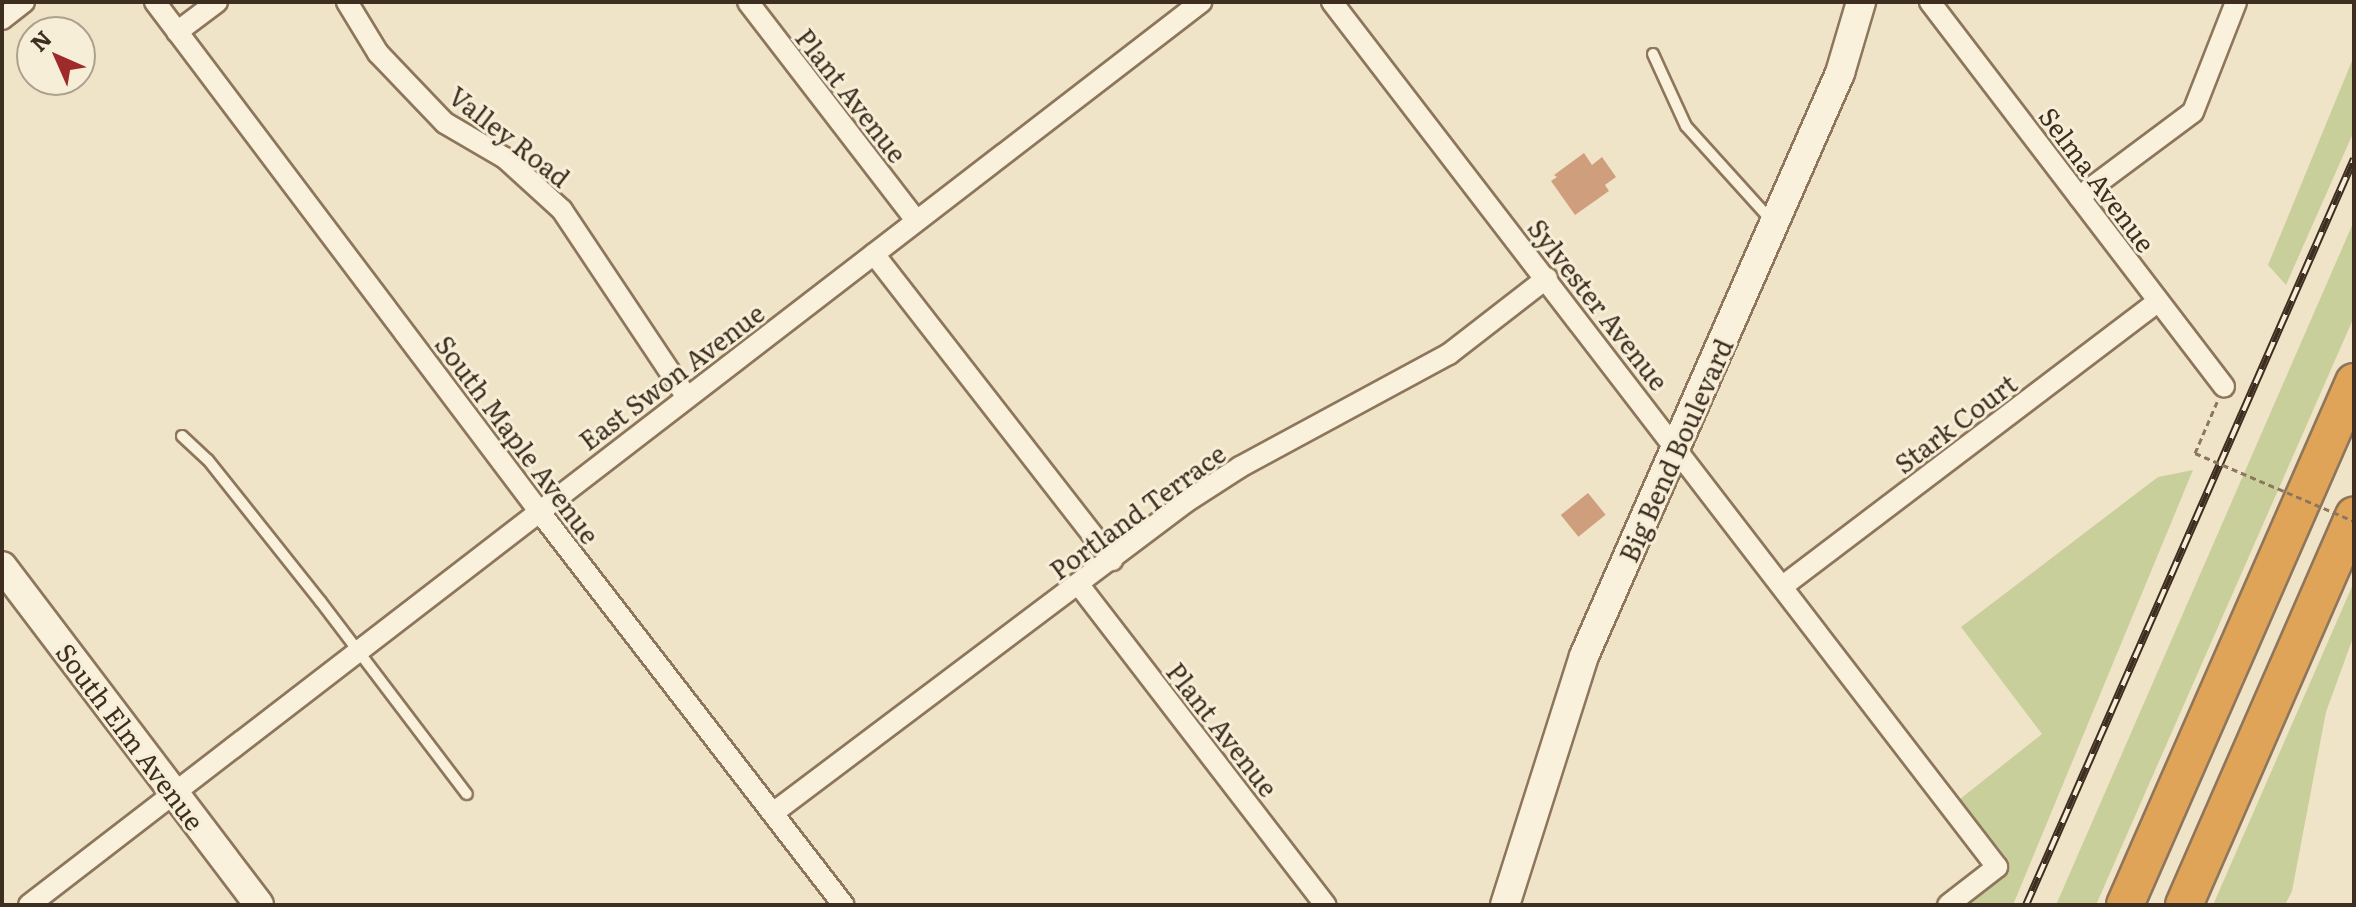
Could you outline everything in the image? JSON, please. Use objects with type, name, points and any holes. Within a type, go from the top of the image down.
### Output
[{"type":"highway","points":[[2125,905],[2354,382]]},
{"type":"highway","points":[[2184,905],[2354,519]]},
{"type":"main road","name":"Big Bend Boulevard","points":[[1505,905],[1584,656],[1840,73],[1861,2]]},
{"type":"main road","name":"South Elm Avenue","points":[[2,566],[259,905]]},
{"type":"street","points":[[2,19],[24,2]]},
{"type":"street","name":"South Maple Avenue","points":[[155,2],[539,511],[844,905]]},
{"type":"street","points":[[177,32],[217,2]]},
{"type":"street","name":"Valley Road","points":[[347,2],[378,53],[445,123],[505,158],[562,210],[686,396]]},
{"type":"street","name":"Plant Avenue","points":[[748,2],[916,220]]},
{"type":"street","name":"East Swon Avenue","points":[[29,905],[1201,2]]},
{"type":"street","name":"Sylvester Avenue","points":[[1332,2],[1997,867],[1948,905]]},
{"type":"street","name":"Selma Avenue","points":[[1930,2],[2224,387]]},
{"type":"street","points":[[2079,197],[2193,112],[2236,2]]},
{"type":"street","points":[[874,254],[1112,560]]},
{"type":"street","name":"Portland Terrace","points":[[773,813],[1186,502],[1240,467],[1449,354],[1547,278]]},
{"type":"street","name":"Stark Court","points":[[1783,586],[2158,301]]},
{"type":"street","name":"Plant Avenue","points":[[1079,585],[1325,905]]},
{"type":"lane","points":[[1653,54],[1686,126],[1776,224]]},
{"type":"lane","points":[[182,436],[215,470],[467,794]]},
{"type":"path","points":[[2224,387],[2195,453],[2354,519]]},
{"type":"green space","points":[[2354,56],[2354,131],[2286,285],[2268,265]]},
{"type":"green space","points":[[2354,221],[2354,317],[2096,905],[2056,905]]},
{"type":"green space","points":[[2193,470],[2013,905],[1962,905],[2008,868],[2009,861],[1960,799],[2042,734],[1961,627],[2158,477]]},
{"type":"green space","points":[[2354,582],[2354,635],[2326,712],[2292,891],[2285,905],[2213,905]]},
{"type":"building","points":[[1584,153],[1592,165],[1602,157],[1616,177],[1605,185],[1609,191],[1575,215],[1551,181],[1557,177],[1554,175]]},
{"type":"building","points":[[1588,493],[1606,515],[1578,537],[1561,515]]},
{"type":"railway","points":[[2026,905],[2354,159]]}]
